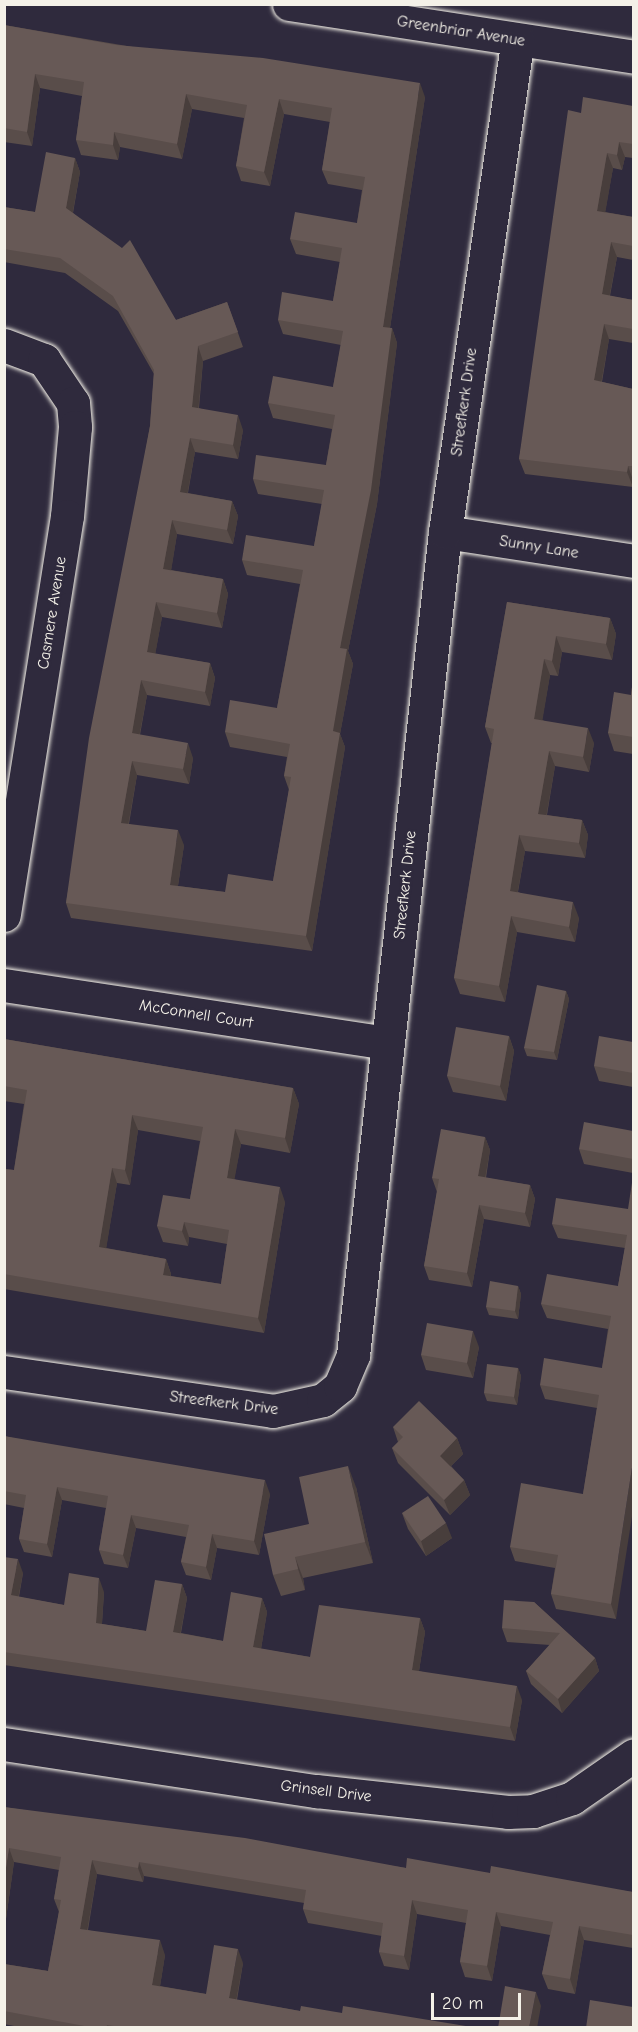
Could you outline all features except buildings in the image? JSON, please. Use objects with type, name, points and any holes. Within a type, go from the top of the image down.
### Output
[{"type":"street","name":"Greenbriar Avenue","points":[[288,4],[432,15],[518,40],[633,57]]},
{"type":"street","name":"Streefkerk Drive","points":[[4,1372],[273,1412],[301,1409],[340,1386],[353,1355],[445,532],[518,40]]},
{"type":"street","name":"Casmere Avenue","points":[[4,345],[50,366],[73,403],[75,427],[67,516],[4,915]]},
{"type":"street","name":"Sunny Lane","points":[[445,532],[633,561]]},
{"type":"street","name":"McConnell Court","points":[[4,985],[388,1043]]},
{"type":"street","name":"Grinsell Drive","points":[[4,1744],[316,1791],[508,1812],[533,1811],[572,1798],[633,1755]]}]
